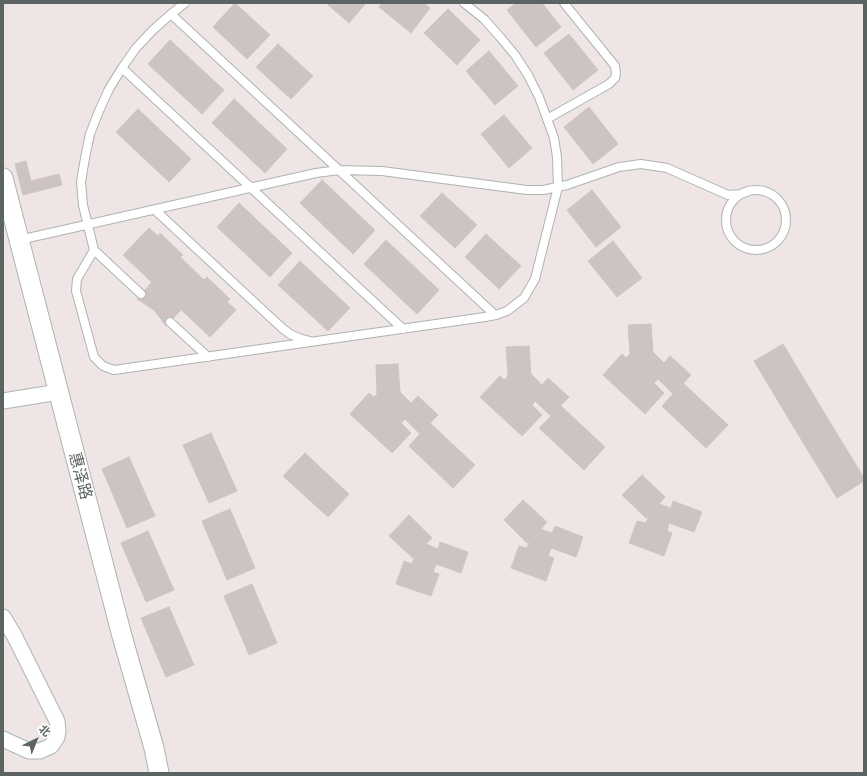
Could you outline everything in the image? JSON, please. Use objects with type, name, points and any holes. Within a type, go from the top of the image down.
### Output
[{"type":"street","name":"惠泽路","points":[[3,178],[8,218],[19,240],[122,636],[154,748],[159,773]]},
{"type":"street","points":[[3,401],[58,392]]},
{"type":"street","points":[[3,617],[14,635],[57,721],[58,731],[57,737],[51,746],[40,751],[29,751],[3,739]]},
{"type":"lane","points":[[141,294],[94,250],[83,205],[81,182],[90,134],[109,89],[136,48],[153,30],[185,3]]},
{"type":"lane","points":[[94,250],[78,276],[76,287],[92,351],[98,362],[103,366],[114,370],[495,315],[516,305],[524,298],[534,279],[558,187],[557,156],[554,138],[539,97],[515,55],[484,19],[464,3]]},
{"type":"lane","points":[[547,119],[609,84],[613,81],[616,74],[615,66],[564,3]]},
{"type":"lane","points":[[171,14],[495,315]]},
{"type":"lane","points":[[122,68],[403,329]]},
{"type":"lane","points":[[19,240],[316,173],[339,170],[382,171],[527,190],[558,187],[576,183],[619,167],[641,164],[667,168],[722,193],[734,195],[747,192],[762,191],[769,193],[781,204],[786,220],[785,228],[777,242],[762,250],[752,250],[743,247],[736,242],[730,234],[727,225],[727,216],[730,207],[740,195],[747,192]]},
{"type":"lane","points":[[722,193],[728,200],[730,207]]},
{"type":"lane","points":[[155,210],[282,328],[299,338],[319,341]]},
{"type":"lane","points":[[170,322],[208,357]]},
{"type":"lane","points":[[277,347],[284,338],[284,331],[282,328]]},
{"type":"building","points":[[235,3],[270,35],[247,59],[213,27]]},
{"type":"building","points":[[326,3],[366,3],[349,23]]},
{"type":"building","points":[[382,3],[424,3],[430,8],[411,33],[379,7]]},
{"type":"building","points":[[516,3],[542,3],[561,27],[536,47],[507,10]]},
{"type":"building","points":[[448,9],[480,40],[457,65],[424,33]]},
{"type":"building","points":[[569,34],[598,70],[573,90],[544,53]]},
{"type":"building","points":[[170,40],[224,90],[202,114],[148,64]]},
{"type":"building","points":[[278,44],[313,76],[291,99],[256,67]]},
{"type":"building","points":[[489,51],[518,86],[495,105],[466,71]]},
{"type":"building","points":[[234,99],[287,149],[265,173],[212,123]]},
{"type":"building","points":[[589,107],[618,144],[593,164],[564,127]]},
{"type":"building","points":[[138,109],[191,159],[169,182],[116,132]]},
{"type":"building","points":[[504,115],[532,148],[509,168],[481,134]]},
{"type":"building","points":[[26,161],[31,181],[59,174],[62,185],[23,195],[15,164]]},
{"type":"building","points":[[322,180],[375,230],[353,254],[300,203]]},
{"type":"building","points":[[592,190],[621,227],[596,247],[567,210]]},
{"type":"building","points":[[442,193],[477,225],[455,248],[420,216]]},
{"type":"building","points":[[239,203],[292,253],[270,277],[217,227]]},
{"type":"building","points":[[149,228],[158,236],[160,233],[183,255],[180,257],[204,280],[207,277],[230,299],[227,302],[236,310],[210,337],[123,255]]},
{"type":"building","points":[[486,234],[521,266],[499,289],[465,257]]},
{"type":"building","points":[[386,240],[439,290],[417,314],[364,264]]},
{"type":"building","points":[[613,241],[642,278],[617,297],[588,261]]},
{"type":"building","points":[[300,261],[350,308],[328,331],[278,285]]},
{"type":"building","points":[[152,282],[181,310],[166,326],[154,310],[137,299]]},
{"type":"building","points":[[651,324],[653,352],[664,363],[670,356],[691,375],[673,394],[658,379],[654,383],[664,393],[645,414],[603,375],[622,354],[626,358],[630,354],[628,325]]},
{"type":"building","points":[[783,344],[825,414],[796,431],[754,361]]},
{"type":"building","points":[[529,346],[531,374],[542,385],[548,378],[569,397],[551,416],[535,401],[532,405],[542,415],[522,436],[480,397],[500,376],[504,380],[508,376],[506,347]]},
{"type":"building","points":[[398,364],[400,392],[411,403],[418,396],[438,415],[420,434],[405,419],[401,423],[411,433],[392,453],[350,414],[369,393],[374,397],[377,394],[376,365]]},
{"type":"building","points":[[683,383],[728,425],[706,448],[662,406]]},
{"type":"building","points":[[561,406],[605,447],[584,470],[539,428]]},
{"type":"building","points":[[825,414],[864,478],[864,481],[837,498],[796,431]]},
{"type":"building","points":[[430,423],[475,465],[453,488],[409,446]]},
{"type":"building","points":[[211,433],[237,491],[209,503],[183,445]]},
{"type":"building","points":[[305,453],[349,494],[328,517],[283,476]]},
{"type":"building","points":[[129,457],[155,516],[127,528],[102,469]]},
{"type":"building","points":[[642,475],[665,497],[659,504],[671,508],[673,501],[702,512],[694,532],[669,523],[667,531],[672,533],[664,556],[629,543],[637,521],[646,523],[649,515],[646,518],[622,495]]},
{"type":"building","points":[[523,500],[547,522],[541,529],[552,533],[555,526],[583,537],[576,557],[551,548],[548,556],[554,558],[546,581],[511,568],[519,546],[527,548],[530,540],[527,543],[504,520]]},
{"type":"building","points":[[230,509],[255,568],[227,580],[202,521]]},
{"type":"building","points":[[409,515],[432,538],[426,544],[438,549],[440,542],[468,552],[461,573],[436,564],[433,572],[439,574],[431,596],[396,584],[404,561],[412,564],[415,556],[413,558],[389,536]]},
{"type":"building","points":[[148,531],[174,590],[146,602],[121,543]]},
{"type":"building","points":[[252,584],[277,643],[249,655],[224,596]]},
{"type":"building","points":[[169,607],[194,665],[166,677],[141,618]]}]
